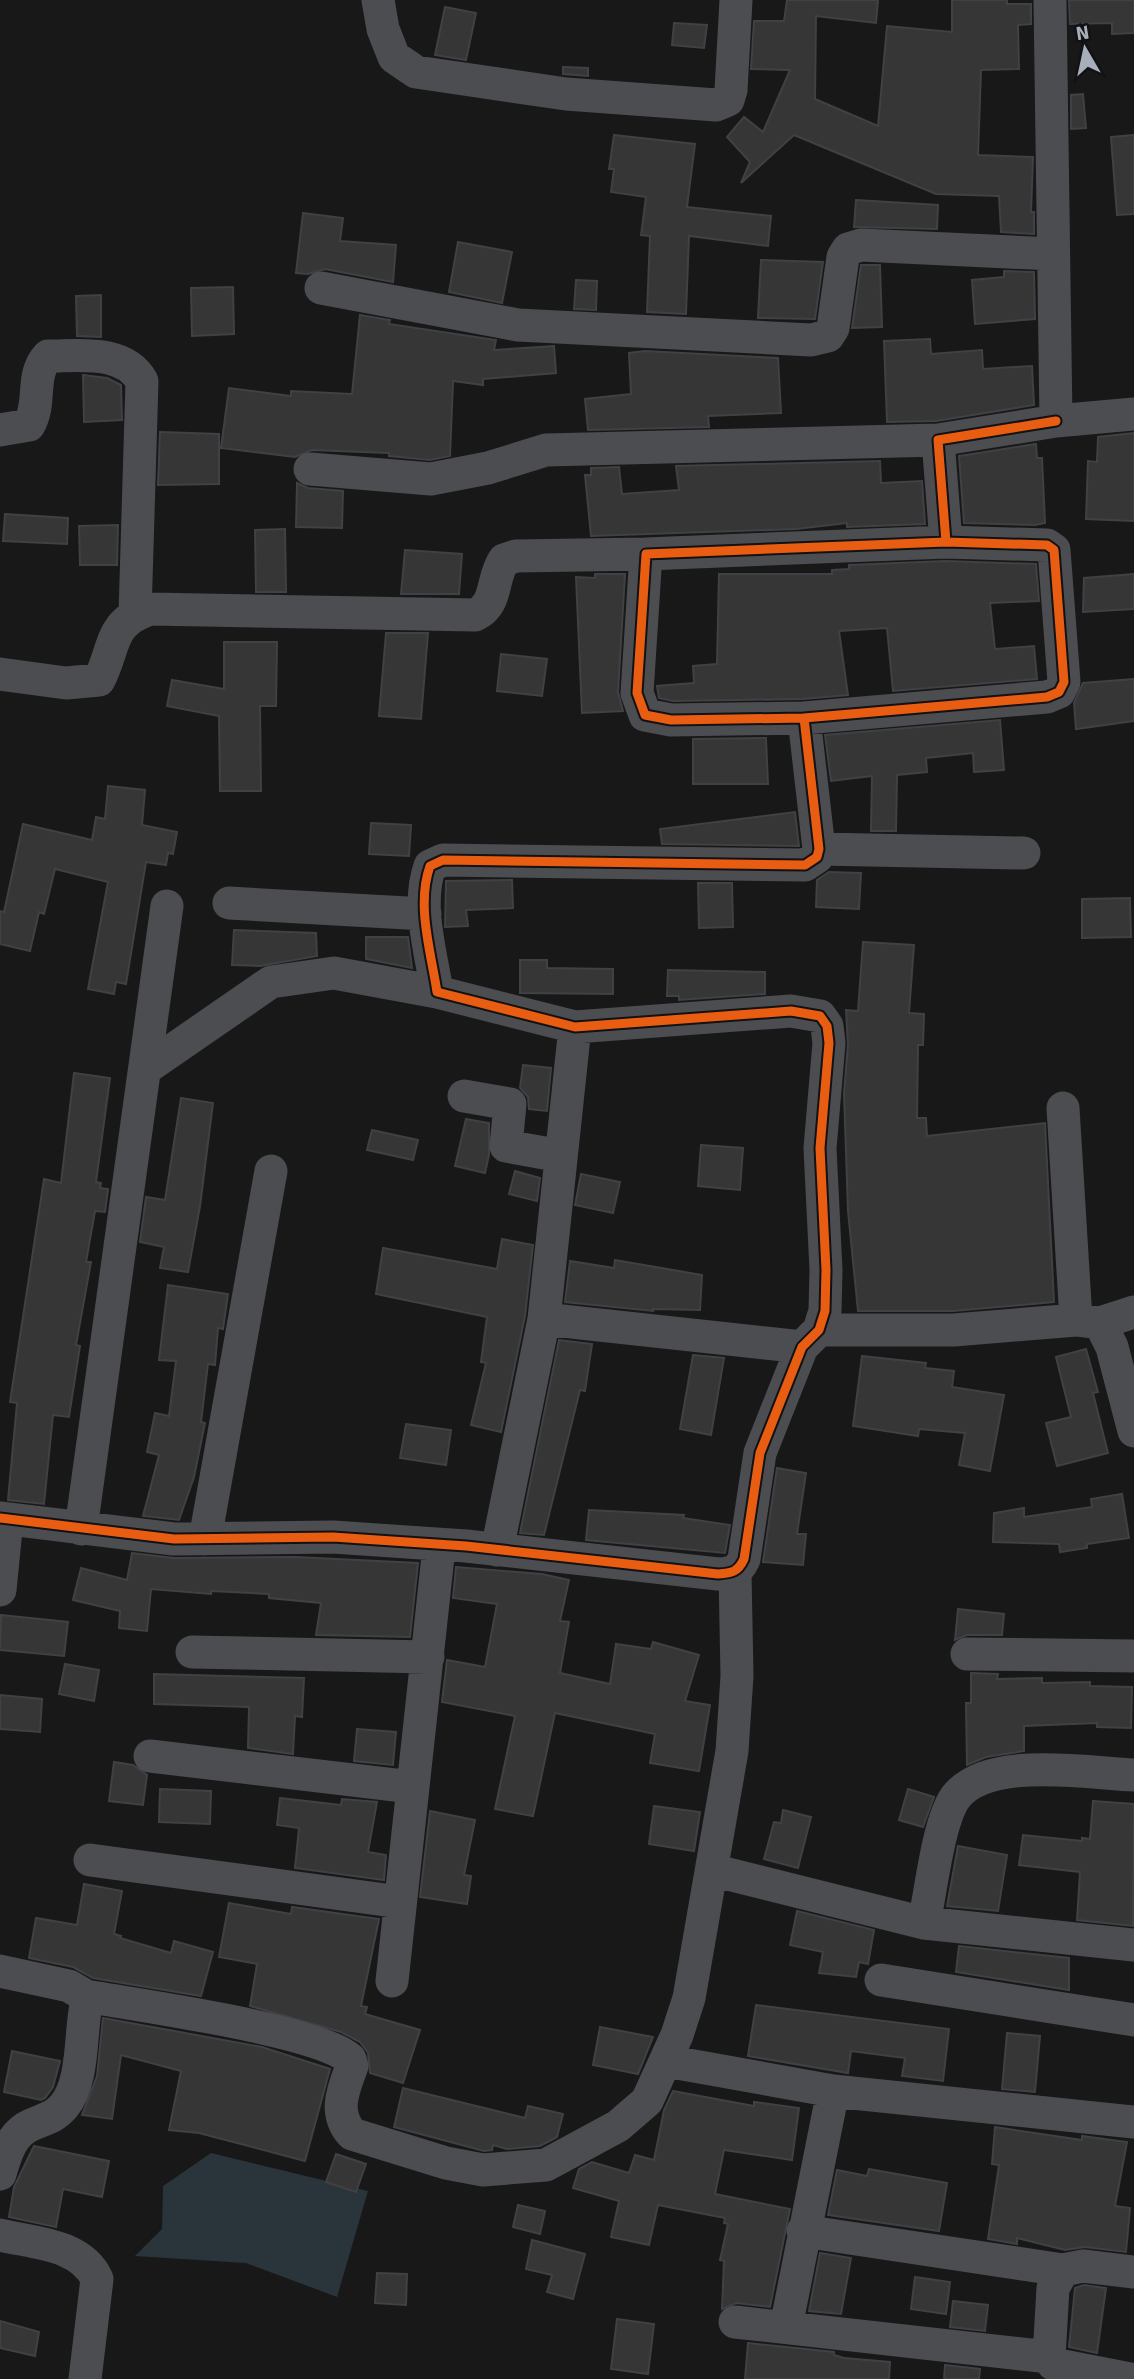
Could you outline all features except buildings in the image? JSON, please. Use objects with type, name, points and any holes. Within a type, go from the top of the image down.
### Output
[{"type":"street","points":[[378,0],[383,29],[394,57],[416,72],[566,94],[716,106],[728,100],[732,90],[736,0]]},
{"type":"street","points":[[1049,0],[1056,421]]},
{"type":"street","points":[[321,288],[518,325],[811,340],[828,336],[832,328],[842,257],[848,249],[861,245],[1053,254]]},
{"type":"street","points":[[0,430],[29,425],[34,416],[40,365],[48,356],[95,356],[124,362],[135,369],[142,382],[135,614]]},
{"type":"street","points":[[310,469],[430,479],[488,468],[545,450],[938,440],[1056,421],[1134,414]]},
{"type":"street","points":[[938,440],[946,541]]},
{"type":"street","points":[[0,674],[66,683],[99,680],[112,639],[135,614],[150,609],[475,615],[485,611],[491,603],[498,569],[504,560],[516,556],[646,554],[946,541],[1047,545],[1054,550],[1064,682],[1059,692],[1047,697],[804,718],[671,720],[645,715],[637,693],[646,554]]},
{"type":"street","points":[[436,992],[425,914],[425,881],[430,866],[443,860],[806,865],[817,857],[819,849],[804,718]]},
{"type":"street","points":[[819,849],[1024,853]]},
{"type":"street","points":[[229,903],[425,914]]},
{"type":"street","points":[[81,1529],[167,906]]},
{"type":"street","points":[[0,1972],[69,1986],[86,1996],[302,2038],[337,2050],[350,2059],[352,2066],[339,2111],[343,2124],[352,2134],[446,2164],[484,2170],[546,2165],[588,2145],[618,2126],[647,2101],[666,2062],[689,1998],[733,1739],[737,1676],[734,1573],[744,1559],[760,1453],[825,1311],[826,1270],[820,1148],[829,1042],[827,1026],[820,1016],[791,1011],[575,1027],[436,992],[334,973],[271,982],[145,1069]]},
{"type":"street","points":[[497,1550],[544,1319],[575,1027]]},
{"type":"street","points":[[464,1096],[510,1104],[506,1146],[561,1156]]},
{"type":"street","points":[[1063,1108],[1088,1322],[1112,1347],[1134,1432]]},
{"type":"street","points":[[205,1539],[271,1171]]},
{"type":"street","points":[[544,1319],[811,1338],[1088,1322],[1134,1312]]},
{"type":"street","points":[[0,1590],[3,1518],[81,1529],[205,1539],[333,1537],[497,1550],[718,1574],[734,1573]]},
{"type":"street","points":[[392,1981],[439,1547]]},
{"type":"street","points":[[192,1652],[428,1657]]},
{"type":"street","points":[[967,1654],[1134,1656]]},
{"type":"street","points":[[150,1756],[412,1787]]},
{"type":"street","points":[[924,1923],[944,1826],[955,1799],[972,1782],[992,1775],[1038,1769],[1134,1775]]},
{"type":"street","points":[[90,1860],[400,1902]]},
{"type":"street","points":[[712,1870],[924,1923],[1134,1945]]},
{"type":"street","points":[[881,1980],[1134,2021]]},
{"type":"street","points":[[0,2174],[13,2139],[28,2126],[53,2117],[66,2104],[75,2080],[86,1996]]},
{"type":"street","points":[[666,2062],[834,2091],[1134,2122]]},
{"type":"street","points":[[786,2327],[803,2231],[834,2091]]},
{"type":"street","points":[[803,2231],[1063,2270],[1083,2266],[1134,2272]]},
{"type":"street","points":[[0,2235],[77,2254],[91,2266],[97,2279],[85,2379]]},
{"type":"street","points":[[1052,2367],[1053,2288],[1063,2270]]},
{"type":"street","points":[[735,2322],[786,2327],[1130,2379]]},
{"type":"shaded area","points":[[211,2153],[368,2191],[337,2297],[246,2263],[135,2256],[162,2229],[163,2186]]},
{"type":"cycle path","points":[[946,542],[1047,545],[1054,550],[1064,682],[1059,692],[1047,697],[804,718],[671,720],[645,715],[637,693],[646,554],[946,542],[938,440],[1056,421]]},
{"type":"cycle path","points":[[0,1518],[174,1539],[333,1537],[466,1546],[718,1574],[737,1569],[744,1559],[760,1453],[802,1347],[819,1330],[825,1311],[826,1270],[820,1148],[829,1043],[827,1026],[820,1016],[791,1011],[575,1027],[437,992],[426,929],[424,897],[430,866],[443,860],[805,865],[817,857],[819,849],[804,718]]}]
